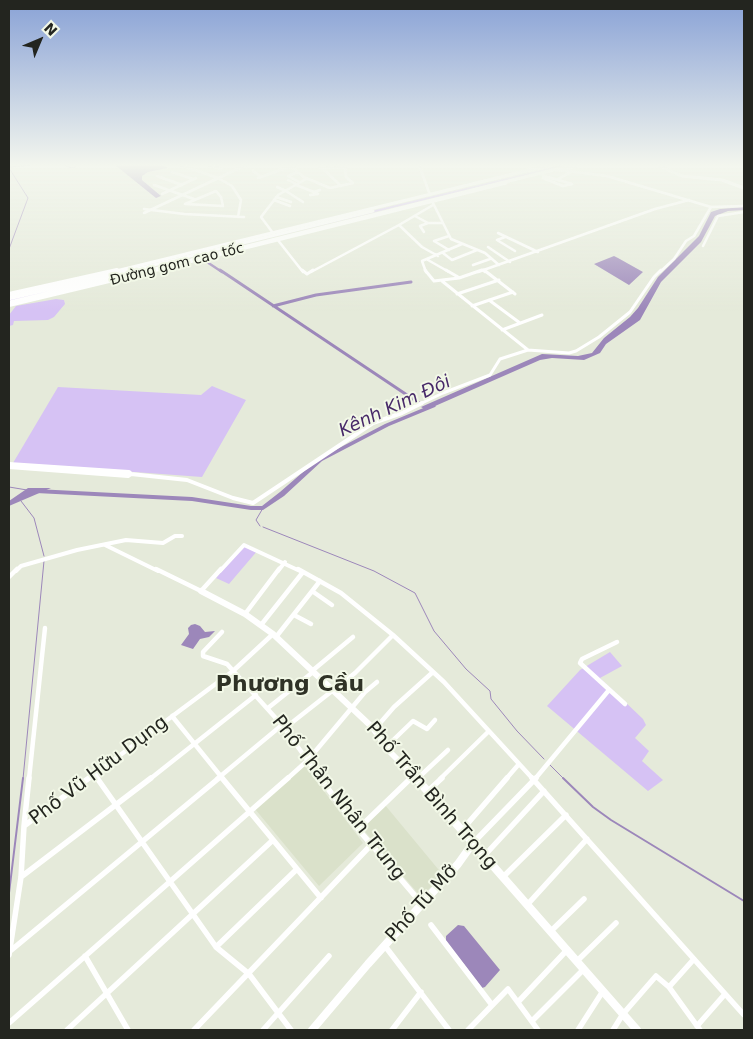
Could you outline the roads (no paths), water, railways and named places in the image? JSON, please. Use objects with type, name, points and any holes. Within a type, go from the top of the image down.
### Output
[{"type":"highway","points":[[9,296],[112,275],[361,213]]},
{"type":"highway","points":[[9,304],[376,213]]},
{"type":"main road","name":"Đường gom cao tốc","points":[[9,296],[351,213]]},
{"type":"main road","name":"Đường gom cao tốc","points":[[9,304],[389,213]]},
{"type":"main road","name":"Phố Trần Bình Trọng","points":[[201,591],[244,614],[275,635],[374,730],[386,747],[416,777],[502,878],[637,1030]]},
{"type":"main road","name":"Phố Tú Mỡ","points":[[312,1030],[458,864],[473,844]]},
{"type":"street","points":[[175,213],[244,217]]},
{"type":"street","points":[[264,213],[261,218],[272,233]]},
{"type":"street","points":[[278,240],[304,273],[307,274],[418,213]]},
{"type":"street","points":[[438,213],[449,236],[462,244],[485,253],[499,265]]},
{"type":"street","points":[[462,244],[438,256],[422,261],[425,271],[434,281],[459,278],[510,262],[643,213]]},
{"type":"street","points":[[9,466],[128,476],[131,474],[187,480],[233,498],[253,503],[372,423],[402,414],[443,393],[487,377],[492,373],[500,359],[528,350],[573,353],[599,337],[620,322],[632,310],[654,277],[674,259],[686,241],[694,236],[707,213]]},
{"type":"street","points":[[703,246],[718,216],[726,213]]},
{"type":"street","points":[[415,216],[428,223]]},
{"type":"street","points":[[424,232],[420,226],[428,223],[443,223]]},
{"type":"street","points":[[399,225],[419,244],[438,256]]},
{"type":"street","points":[[498,234],[538,252]]},
{"type":"street","points":[[449,236],[433,242],[456,252]]},
{"type":"street","points":[[505,237],[498,240],[515,251]]},
{"type":"street","points":[[419,244],[426,242]]},
{"type":"street","points":[[488,247],[510,262]]},
{"type":"street","points":[[443,253],[452,260],[477,250]]},
{"type":"street","points":[[505,258],[512,256]]},
{"type":"street","points":[[473,265],[490,259]]},
{"type":"street","points":[[428,260],[459,278]]},
{"type":"street","points":[[472,306],[514,293],[483,270]]},
{"type":"street","points":[[458,294],[498,280]]},
{"type":"street","points":[[442,281],[528,350]]},
{"type":"street","points":[[489,300],[520,323]]},
{"type":"street","points":[[502,330],[542,315]]},
{"type":"street","points":[[9,577],[17,568],[41,559],[126,540],[158,543],[165,542],[175,536],[182,536]]},
{"type":"street","points":[[106,545],[201,591],[244,545],[285,562],[341,593],[393,635],[433,672],[520,764],[744,1016]]},
{"type":"street","points":[[244,614],[285,562]]},
{"type":"street","points":[[261,626],[303,572]]},
{"type":"street","name":"Phố Vũ Hữu Dụng","points":[[9,954],[12,910],[20,877],[24,826],[233,671],[275,635],[294,615],[320,581]]},
{"type":"street","points":[[312,591],[332,604]]},
{"type":"street","points":[[294,615],[311,624]]},
{"type":"street","points":[[24,826],[45,628]]},
{"type":"street","name":"Phố Thân Nhân Trung","points":[[222,632],[202,655],[227,664],[256,694],[284,726],[370,845],[422,904]]},
{"type":"street","points":[[9,954],[142,839],[284,726],[333,690],[380,650],[393,635]]},
{"type":"street","points":[[268,708],[353,637]]},
{"type":"street","points":[[618,642],[582,659],[580,663],[625,704]]},
{"type":"street","points":[[374,730],[394,707],[433,672]]},
{"type":"street","points":[[9,1023],[308,760],[353,709],[366,691],[377,682]]},
{"type":"street","name":"Phố Tú Mỡ","points":[[473,844],[534,780],[610,690]]},
{"type":"street","points":[[20,877],[118,804],[256,694]]},
{"type":"street","points":[[172,716],[321,898]]},
{"type":"street","points":[[386,747],[413,721],[427,729],[435,720]]},
{"type":"street","points":[[427,792],[489,731]]},
{"type":"street","points":[[358,829],[448,750]]},
{"type":"street","points":[[461,831],[520,764]]},
{"type":"street","points":[[95,774],[118,804],[216,947],[249,974],[291,1030]]},
{"type":"street","points":[[484,856],[544,791]]},
{"type":"street","points":[[502,878],[566,815]]},
{"type":"street","points":[[527,905],[587,839]]},
{"type":"street","points":[[67,1030],[273,840]]},
{"type":"street","points":[[194,1030],[370,845]]},
{"type":"street","points":[[216,947],[297,869]]},
{"type":"street","points":[[550,931],[584,899]]},
{"type":"street","points":[[577,961],[616,923]]},
{"type":"street","points":[[431,926],[492,1005]]},
{"type":"street","points":[[384,946],[449,1030]]},
{"type":"street","points":[[518,1002],[567,950]]},
{"type":"street","points":[[84,956],[128,1030]]},
{"type":"street","points":[[264,1030],[329,956]]},
{"type":"street","points":[[669,987],[694,959]]},
{"type":"street","points":[[532,1021],[584,969]]},
{"type":"street","points":[[613,1030],[623,1014],[656,976],[669,987],[699,1028],[725,994]]},
{"type":"street","points":[[468,1030],[508,989],[538,1030]]},
{"type":"street","points":[[578,1030],[603,991]]},
{"type":"street","points":[[392,1030],[421,992]]},
{"type":"waterway","points":[[9,249],[22,213]]},
{"type":"waterway","points":[[204,260],[222,272]]},
{"type":"waterway","points":[[220,270],[274,306]]},
{"type":"waterway","points":[[274,306],[316,295],[411,282]]},
{"type":"waterway","points":[[274,306],[419,403]]},
{"type":"waterway","name":"Kênh Kim Đôi","points":[[36,491],[192,499],[251,508],[263,508],[282,494],[320,460],[387,425],[433,406]]},
{"type":"waterway","points":[[9,487],[27,490]]},
{"type":"waterway","points":[[21,501],[34,518],[44,556]]},
{"type":"waterway","points":[[260,526],[256,520],[263,508]]},
{"type":"waterway","points":[[263,527],[374,571],[415,593],[434,631],[466,669],[490,691],[491,699],[517,731],[544,759]]},
{"type":"waterway","points":[[23,779],[44,561]]},
{"type":"waterway","points":[[550,765],[563,778]]},
{"type":"waterway","points":[[9,893],[23,778]]},
{"type":"waterway","points":[[563,778],[593,807],[611,820],[744,901]]},
{"type":"district","name":"Phương Cầu","points":[[290,685]]}]
